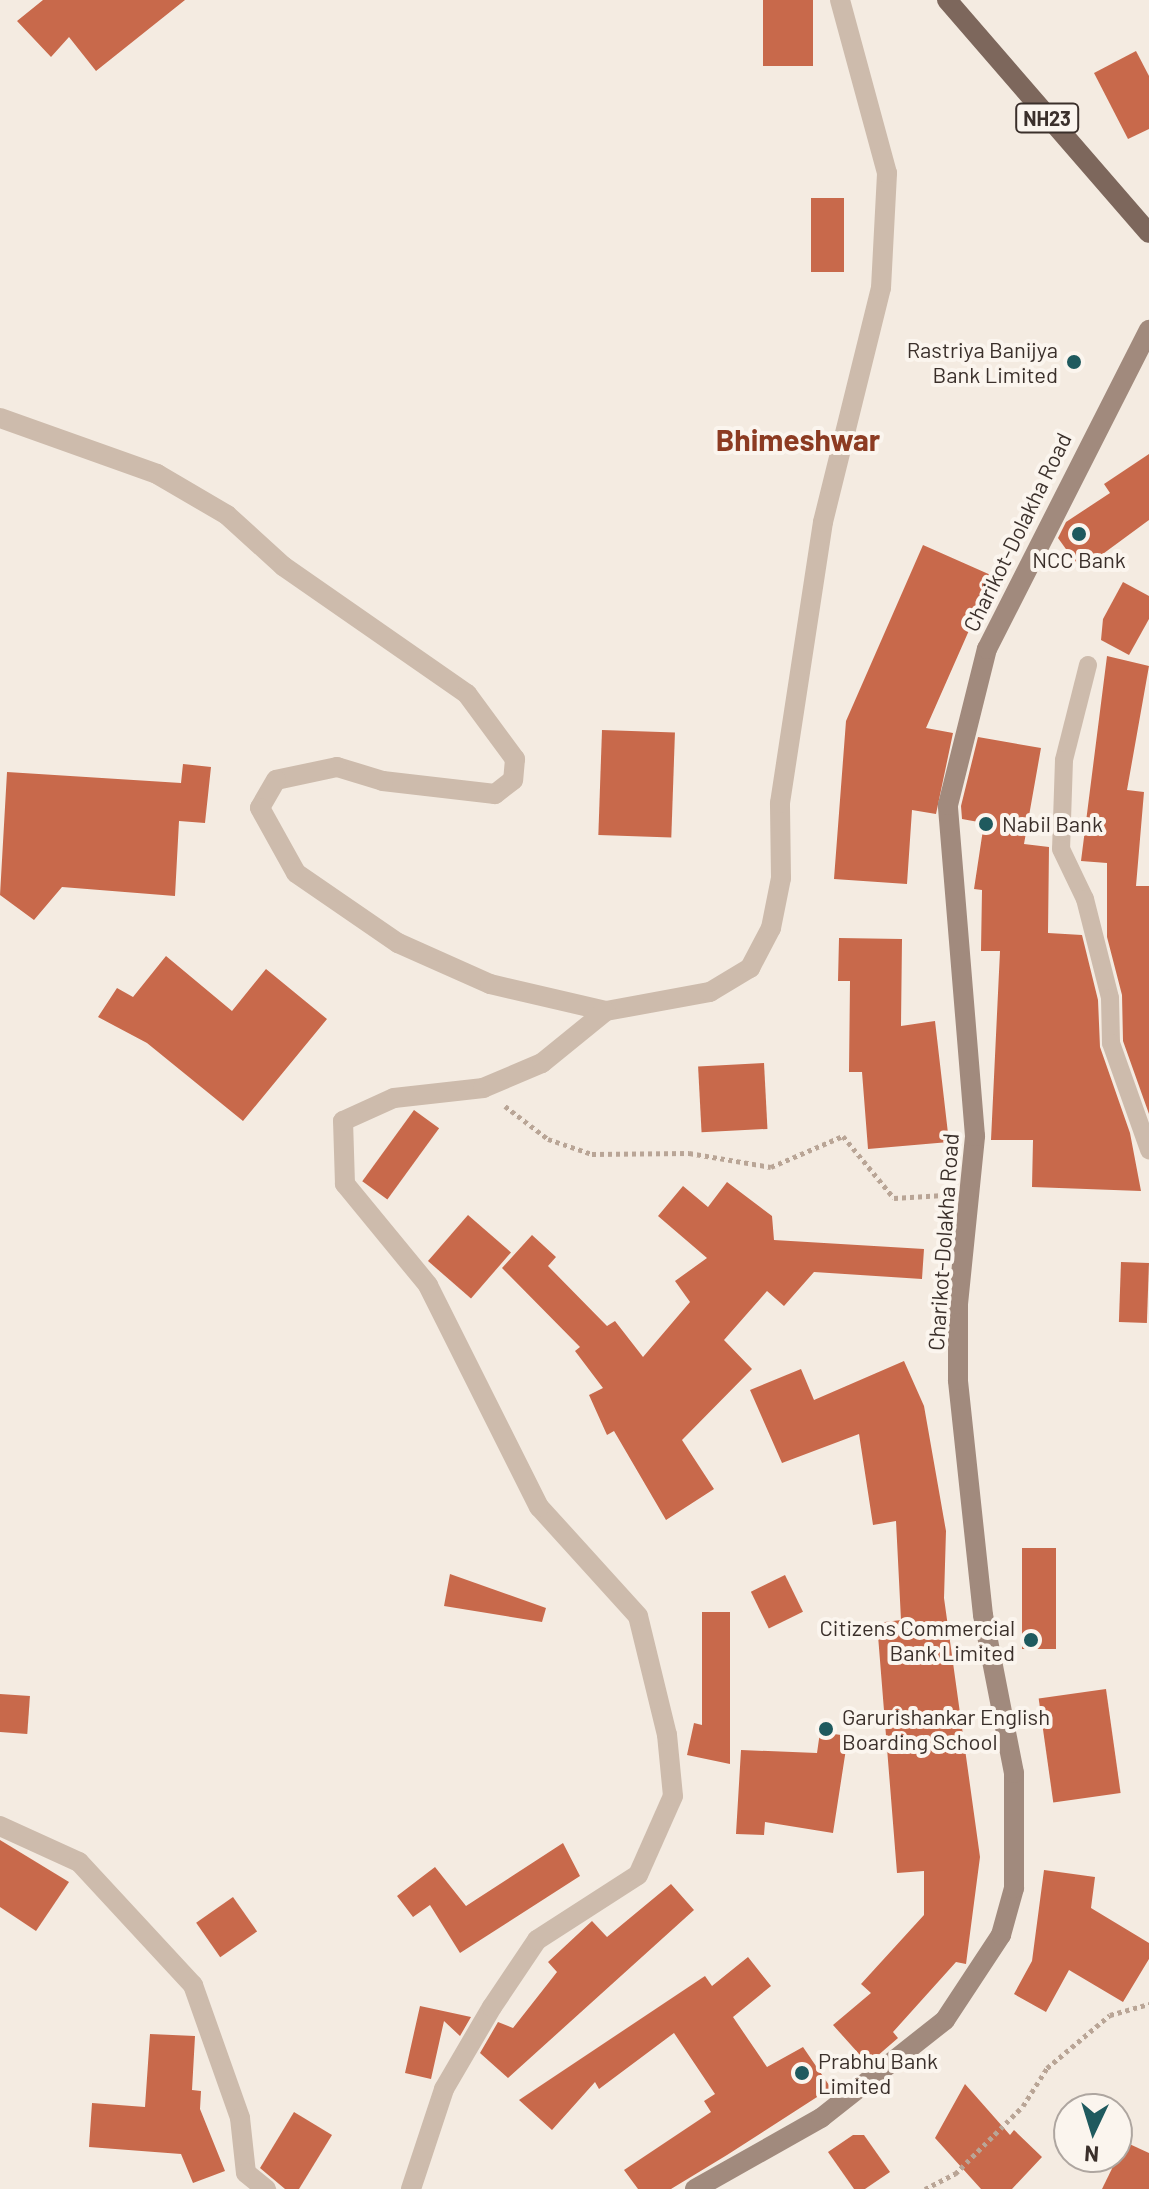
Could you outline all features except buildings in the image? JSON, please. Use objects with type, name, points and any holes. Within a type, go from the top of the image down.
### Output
[{"type":"main road","name":"NH23","points":[[947,0],[1149,233]]},
{"type":"main road","name":"Charikot-Dolakha Road","points":[[695,2189],[821,2118],[945,2020],[1001,1935],[1014,1888],[1014,1773],[983,1615],[958,1380],[974,1074],[948,860],[958,746],[1018,577],[1149,330]]},
{"type":"street","points":[[0,418],[157,474],[227,515],[283,566],[467,694],[515,759],[513,780],[495,794],[450,790],[337,767],[276,780],[260,808],[274,842],[296,873],[398,943],[490,984],[606,1011],[710,992],[750,968],[771,928],[781,878],[780,803],[823,522],[881,288],[887,173],[840,0]]},
{"type":"street","points":[[411,2189],[444,2089],[492,2007],[537,1940],[638,1875],[673,1796],[667,1735],[638,1616],[539,1507],[428,1285],[345,1184],[343,1121],[394,1098],[483,1088],[542,1063],[606,1011]]},
{"type":"street","points":[[0,1826],[79,1862],[193,1985],[224,2061],[246,2173],[266,2189]]},
{"type":"lane","points":[[1088,665],[1064,760],[1061,849],[1085,899],[1110,998],[1111,1043],[1149,1150]]},
{"type":"path","points":[[483,1088],[548,1139],[592,1154],[689,1153],[771,1167],[843,1136],[894,1198],[968,1193]]},
{"type":"path","points":[[925,2189],[955,2174],[1023,2106],[1047,2068],[1110,2015],[1149,2004]]},
{"type":"place","name":"Rastriya Banijya Bank Limited","points":[[1074,362]]},
{"type":"place","name":"NCC Bank","points":[[1079,534]]},
{"type":"place","name":"Nabil Bank","points":[[986,824]]},
{"type":"place","name":"Citizens Commercial Bank Limited","points":[[1031,1640]]},
{"type":"place","name":"Garurishankar English Boarding School","points":[[826,1729]]},
{"type":"place","name":"Prabhu Bank Limited","points":[[802,2073]]},
{"type":"district","name":"Bhimeshwar","points":[[798,439]]}]
